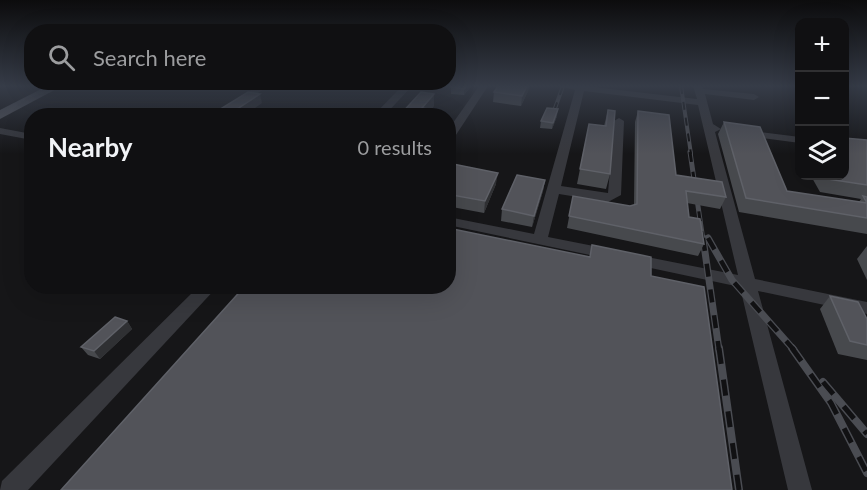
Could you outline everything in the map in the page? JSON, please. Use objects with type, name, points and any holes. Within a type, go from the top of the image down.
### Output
[{"type":"street","points":[[456,127],[468,109]]},
{"type":"street","points":[[540,240],[574,109]]},
{"type":"street","points":[[707,109],[722,129],[747,283],[800,490]]},
{"type":"street","points":[[553,189],[608,198],[614,195],[619,121]]},
{"type":"street","points":[[722,129],[795,139]]},
{"type":"street","points":[[0,131],[24,136]]},
{"type":"street","points":[[456,223],[867,308]]},
{"type":"street","points":[[11,490],[202,294]]},
{"type":"building","points":[[547,109],[558,109],[553,123],[541,121]]},
{"type":"building","points":[[608,110],[615,111],[610,174],[580,169],[589,124],[606,126]]},
{"type":"building","points":[[638,111],[669,115],[676,175],[722,182],[726,197],[686,191],[689,217],[700,219],[704,244],[569,216],[573,196],[630,206],[637,204]]},
{"type":"building","points":[[724,122],[760,127],[787,191],[867,203],[867,218],[746,198]]},
{"type":"building","points":[[849,138],[867,140],[867,185],[834,180],[849,180]]},
{"type":"building","points":[[456,165],[498,173],[485,201],[456,196]]},
{"type":"building","points":[[517,175],[545,180],[534,216],[502,209]]},
{"type":"building","points":[[456,230],[590,257],[592,245],[651,257],[651,276],[704,287],[732,490],[61,490],[238,294],[456,294]]},
{"type":"building","points":[[830,296],[858,302],[867,319],[867,345],[850,341]]},
{"type":"building","points":[[115,317],[127,321],[94,351],[81,347]]},
{"type":"railway","points":[[549,125],[555,109]]},
{"type":"railway","points":[[684,109],[691,154]]},
{"type":"railway","points":[[690,152],[703,240]]},
{"type":"railway","points":[[703,238],[719,350]]},
{"type":"railway","points":[[708,238],[732,280],[794,350]]},
{"type":"railway","points":[[719,348],[739,490]]},
{"type":"railway","points":[[792,348],[831,403],[867,473]]},
{"type":"railway","points":[[823,382],[867,434]]}]
